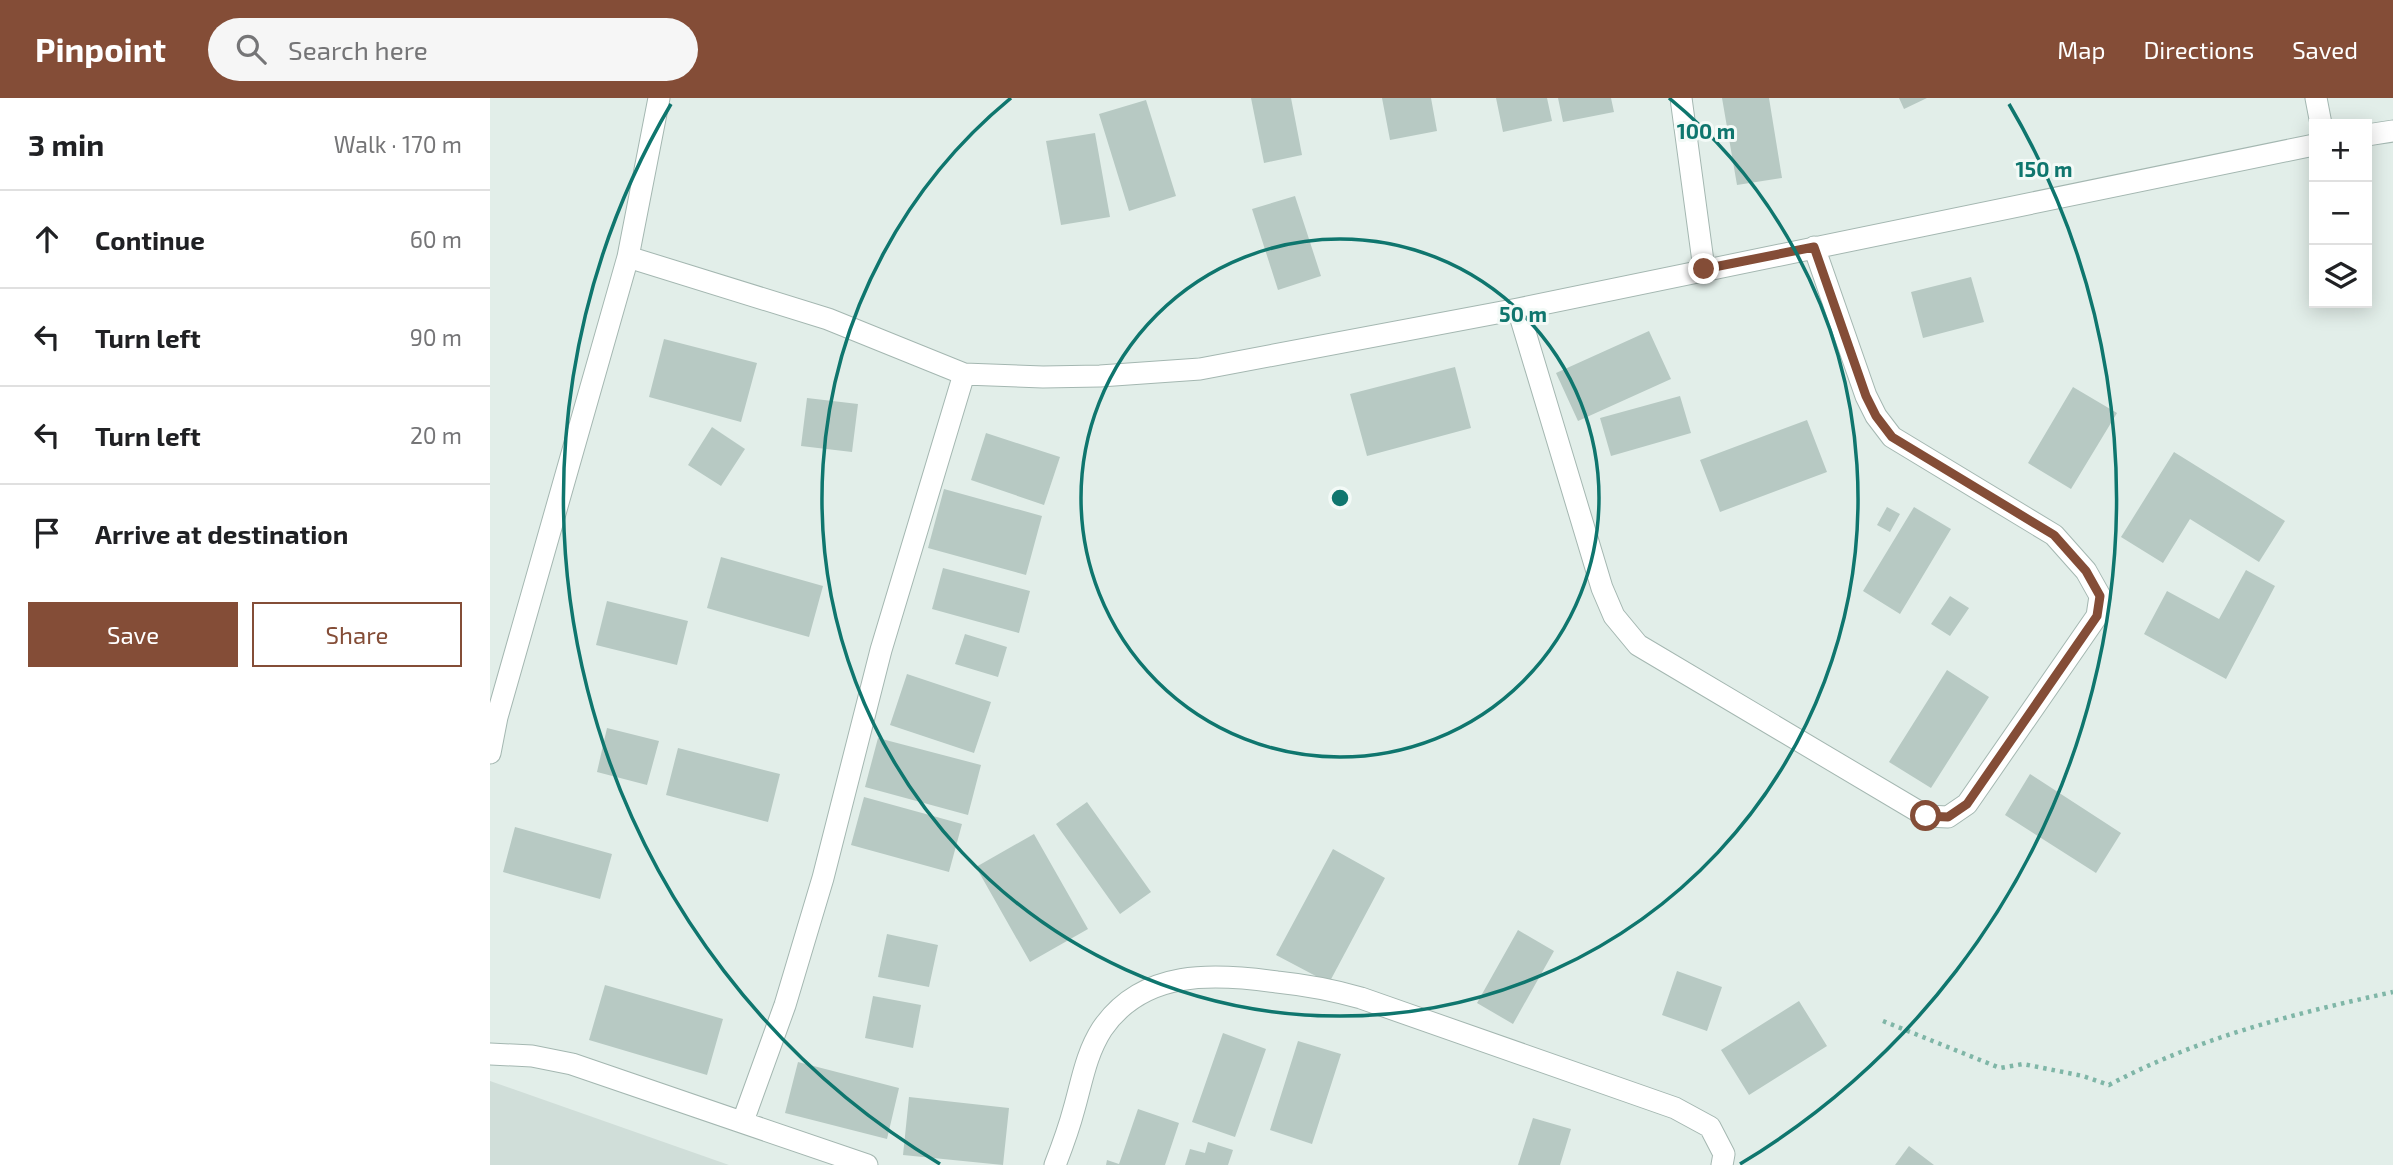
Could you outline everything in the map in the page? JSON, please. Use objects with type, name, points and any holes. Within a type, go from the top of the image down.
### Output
[{"type":"street","points":[[490,753],[497,717],[628,257],[659,98]]},
{"type":"street","points":[[1681,98],[1704,269]]},
{"type":"street","points":[[2316,98],[2320,119]]},
{"type":"street","points":[[2372,134],[2393,131]]},
{"type":"street","points":[[628,257],[828,319],[964,374],[1055,377],[1200,369],[1518,309],[2309,146]]},
{"type":"street","points":[[1518,309],[1602,588],[1614,616],[1638,645],[1926,816],[1948,817],[1967,804],[2097,616],[2100,596],[2086,571],[2054,535],[1892,437],[1876,416],[1866,396],[1814,247]]},
{"type":"street","points":[[743,1121],[785,1005],[823,878],[881,650],[964,374]]},
{"type":"street","points":[[1055,1165],[1074,1112],[1087,1059],[1103,1028],[1126,1004],[1158,985],[1188,977],[1233,975],[1321,987],[1361,998],[1675,1108],[1710,1127],[1724,1154],[1722,1165]]},
{"type":"street","points":[[490,1054],[531,1056],[572,1064],[867,1165]]},
{"type":"path","points":[[1883,1021],[2000,1068],[2023,1063],[2083,1076],[2109,1085],[2137,1070],[2277,1019],[2393,992]]},
{"type":"shaded area","points":[[490,1081],[729,1165],[490,1165]]},
{"type":"building","points":[[1251,98],[1291,98],[1302,155],[1264,163]]},
{"type":"building","points":[[1382,98],[1431,98],[1437,131],[1390,140]]},
{"type":"building","points":[[1496,98],[1547,98],[1552,121],[1503,132]]},
{"type":"building","points":[[1558,98],[1611,98],[1614,112],[1563,122]]},
{"type":"building","points":[[1722,98],[1769,98],[1782,178],[1737,185]]},
{"type":"building","points":[[1899,98],[1927,98],[1904,109]]},
{"type":"building","points":[[1146,100],[1176,196],[1129,211],[1099,114]]},
{"type":"building","points":[[1095,133],[1110,217],[1061,225],[1046,141]]},
{"type":"building","points":[[1295,196],[1321,276],[1278,290],[1252,209]]},
{"type":"building","points":[[1971,277],[1984,322],[1923,338],[1911,292]]},
{"type":"building","points":[[1649,331],[1671,379],[1578,421],[1556,373]]},
{"type":"building","points":[[664,339],[757,363],[741,422],[649,397]]},
{"type":"building","points":[[1455,367],[1471,428],[1367,456],[1350,394]]},
{"type":"building","points":[[2073,387],[2117,413],[2071,489],[2028,463]]},
{"type":"building","points":[[1680,396],[1691,433],[1611,456],[1600,418]]},
{"type":"building","points":[[807,398],[858,404],[852,452],[801,446]]},
{"type":"building","points":[[1807,420],[1827,472],[1720,512],[1700,460]]},
{"type":"building","points":[[712,427],[745,449],[721,486],[688,465]]},
{"type":"building","points":[[986,433],[1060,457],[1044,505],[971,480]]},
{"type":"building","points":[[2174,452],[2285,521],[2259,562],[2190,519],[2163,563],[2121,537]]},
{"type":"building","points":[[944,489],[1042,516],[1026,575],[928,548]]},
{"type":"building","points":[[1887,507],[1900,514],[1890,532],[1877,525]]},
{"type":"building","points":[[1914,507],[1951,529],[1900,614],[1863,591]]},
{"type":"building","points":[[721,557],[823,586],[809,637],[707,608]]},
{"type":"building","points":[[943,568],[1030,591],[1019,633],[932,609]]},
{"type":"building","points":[[2246,570],[2275,586],[2226,679],[2144,634],[2167,591],[2219,619]]},
{"type":"building","points":[[1950,596],[1969,608],[1950,636],[1931,624]]},
{"type":"building","points":[[607,601],[688,621],[677,665],[596,645]]},
{"type":"building","points":[[965,634],[1007,647],[998,677],[955,664]]},
{"type":"building","points":[[1947,670],[1989,697],[1931,788],[1889,762]]},
{"type":"building","points":[[907,674],[991,702],[974,753],[890,725]]},
{"type":"building","points":[[607,728],[659,741],[647,785],[597,772]]},
{"type":"building","points":[[878,738],[981,765],[968,815],[865,787]]},
{"type":"building","points":[[678,748],[780,774],[768,822],[666,795]]},
{"type":"building","points":[[2030,774],[2121,833],[2096,873],[2005,815]]},
{"type":"building","points":[[864,797],[962,824],[949,872],[851,845]]},
{"type":"building","points":[[1087,802],[1151,892],[1120,914],[1056,824]]},
{"type":"building","points":[[515,827],[612,854],[600,899],[503,872]]},
{"type":"building","points":[[1034,834],[1088,929],[1030,962],[976,867]]},
{"type":"building","points":[[1333,849],[1385,878],[1329,983],[1276,955]]},
{"type":"building","points":[[1518,930],[1554,951],[1513,1024],[1477,1003]]},
{"type":"building","points":[[887,934],[938,945],[929,987],[878,977]]},
{"type":"building","points":[[1677,971],[1722,987],[1707,1031],[1662,1015]]},
{"type":"building","points":[[605,985],[723,1019],[707,1075],[589,1040]]},
{"type":"building","points":[[873,996],[921,1005],[913,1048],[865,1038]]},
{"type":"building","points":[[1799,1001],[1827,1046],[1749,1095],[1721,1050]]},
{"type":"building","points":[[1223,1033],[1266,1049],[1235,1137],[1192,1122]]},
{"type":"building","points":[[1298,1041],[1341,1054],[1312,1144],[1270,1130]]},
{"type":"building","points":[[798,1062],[899,1088],[887,1139],[785,1113]]},
{"type":"building","points":[[909,1097],[1009,1108],[1003,1165],[903,1155]]},
{"type":"building","points":[[1138,1109],[1179,1123],[1165,1165],[1106,1165],[1107,1160],[1119,1164]]},
{"type":"building","points":[[1533,1118],[1571,1129],[1560,1165],[1518,1165]]},
{"type":"building","points":[[1208,1142],[1233,1150],[1228,1165],[1185,1165],[1190,1149],[1205,1153]]},
{"type":"building","points":[[1909,1146],[1934,1165],[1895,1165]]},
{"type":"route","points":[[1704,269],[1814,247],[1866,396],[1876,416],[1892,437],[2054,535],[2086,571],[2100,596],[2097,616],[1967,804],[1948,817],[1926,816]]}]
